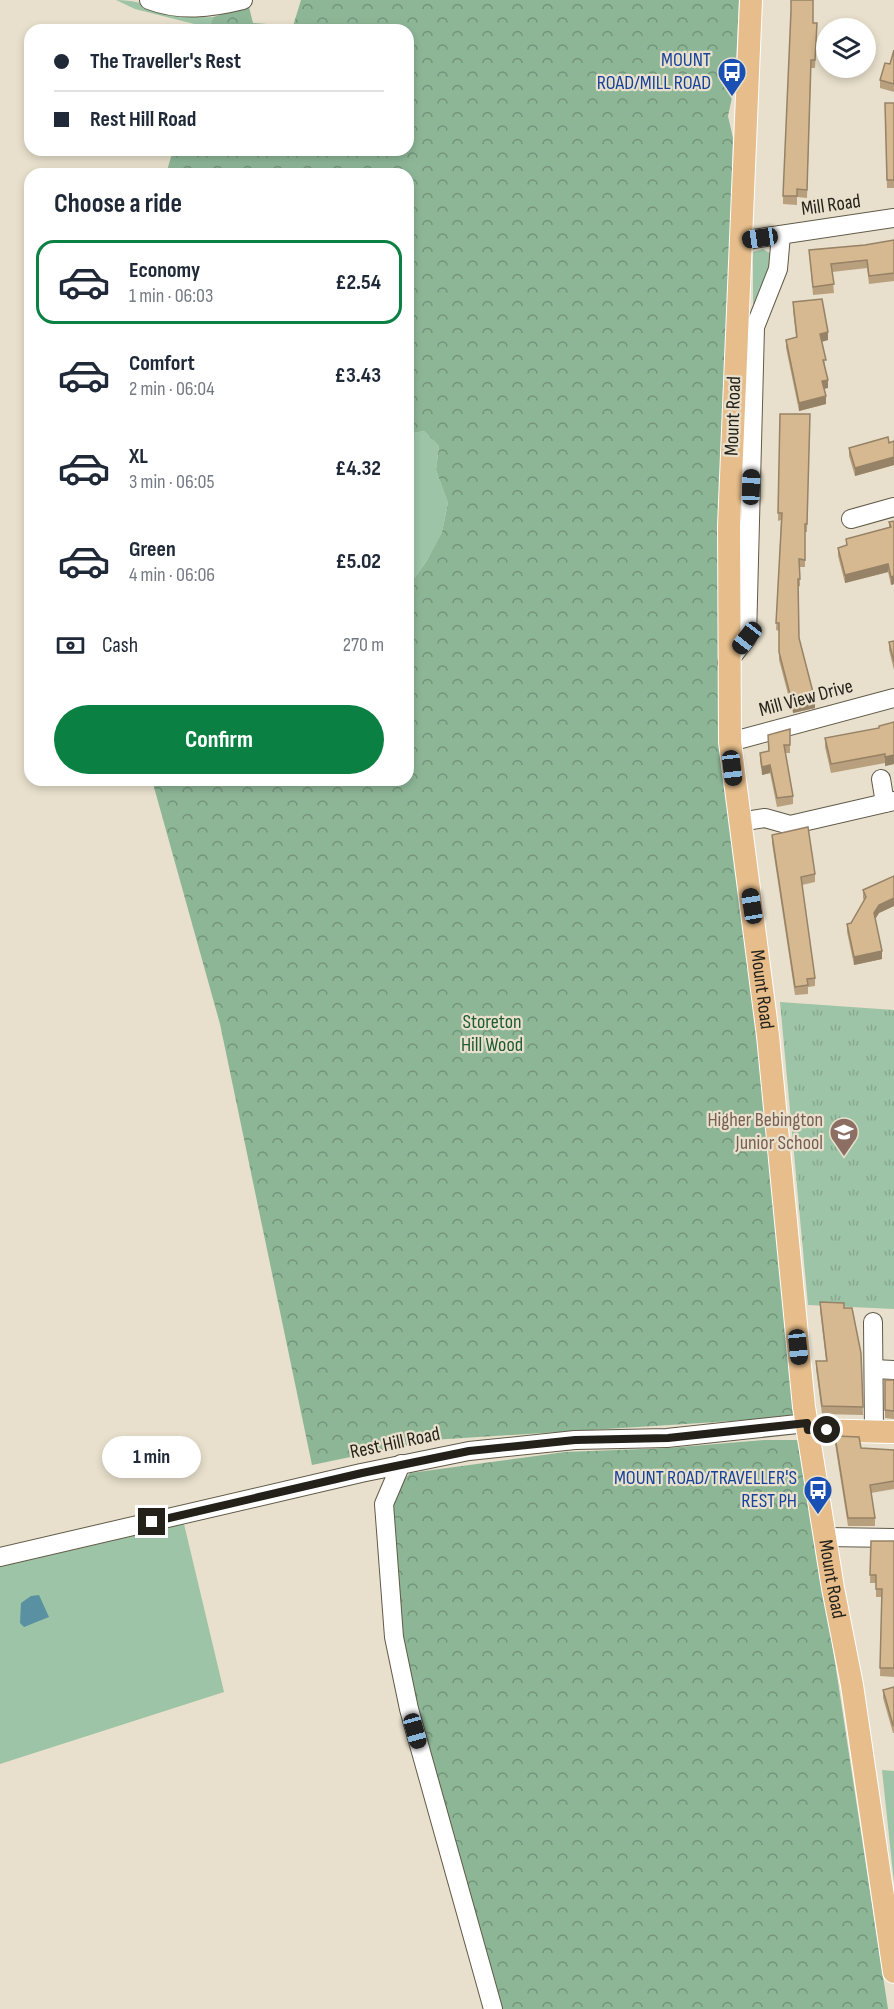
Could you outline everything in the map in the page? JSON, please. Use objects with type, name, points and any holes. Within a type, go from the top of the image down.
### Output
[{"type":"main road","name":"Mount Road","points":[[751,0],[729,526],[730,742],[768,1036],[825,1537],[852,1685],[894,1972]]},
{"type":"main road","points":[[814,1428],[884,1432]]},
{"type":"street","points":[[149,0],[183,9],[243,0]]},
{"type":"street","name":"Mill Road","points":[[740,241],[894,218]]},
{"type":"street","points":[[728,663],[747,638],[755,327],[778,269],[781,235]]},
{"type":"street","points":[[851,519],[894,507]]},
{"type":"street","name":"Mill View Drive","points":[[730,742],[894,698]]},
{"type":"street","points":[[739,822],[765,818],[790,825],[890,802],[881,778]]},
{"type":"street","points":[[873,1322],[874,1369],[884,1432]]},
{"type":"street","points":[[874,1369],[894,1370]]},
{"type":"street","name":"Rest Hill Road","points":[[0,1557],[401,1464],[481,1450],[575,1440],[668,1438],[814,1428]]},
{"type":"street","points":[[401,1464],[384,1504],[394,1637],[409,1709],[493,2009]]},
{"type":"street","points":[[825,1537],[894,1538]]},
{"type":"green space","points":[[116,0],[140,3],[188,15],[213,17],[211,24],[194,24],[135,9]]},
{"type":"green space","name":"Storeton Hill Wood","points":[[301,0],[739,0],[735,84],[728,116],[733,138],[718,707],[741,883],[796,1417],[432,1440],[312,1465],[220,1024],[154,786],[414,786],[414,579],[442,532],[448,503],[436,470],[439,446],[424,431],[414,433],[414,168],[168,168],[171,156],[414,156],[414,24],[294,24]]},
{"type":"green space","name":"Storeton Hill Wood","points":[[249,7],[253,23],[266,24],[211,24],[213,17]]},
{"type":"green space","points":[[763,249],[773,255],[774,269],[753,318],[753,252]]},
{"type":"green space","points":[[424,431],[439,446],[436,470],[448,503],[442,532],[414,579],[414,433]]},
{"type":"green space","name":"Higher Bebington Junior School","points":[[780,1002],[894,1010],[894,1309],[808,1305]]},
{"type":"green space","points":[[764,1440],[801,1440],[888,2009],[502,2009],[425,1743],[400,1637],[390,1509],[396,1488],[410,1473],[565,1452],[668,1448]]},
{"type":"green space","points":[[184,1524],[224,1692],[0,1764],[0,1567]]},
{"type":"green space","points":[[882,1770],[894,1771],[894,1883]]},
{"type":"water","points":[[39,1595],[49,1617],[24,1627],[20,1623],[21,1603],[31,1596]]},
{"type":"building","points":[[791,0],[813,0],[816,42],[815,60],[811,60],[807,190],[797,189],[797,196],[783,196]]},
{"type":"building","points":[[894,50],[894,84],[880,80],[885,63],[890,64]]},
{"type":"building","points":[[885,103],[894,103],[894,180],[887,180]]},
{"type":"building","points":[[894,240],[894,273],[869,276],[867,260],[831,264],[834,284],[813,287],[809,250]]},
{"type":"building","points":[[822,299],[828,332],[820,334],[828,380],[822,381],[826,396],[799,403],[786,340],[797,337],[793,302]]},
{"type":"building","points":[[780,414],[810,414],[805,560],[799,559],[800,579],[798,579],[799,638],[815,700],[793,706],[779,652],[779,623],[776,623],[782,513],[778,513]]},
{"type":"building","points":[[888,437],[889,443],[894,441],[894,457],[855,468],[849,448]]},
{"type":"building","points":[[894,521],[894,576],[891,577],[888,564],[845,575],[838,548],[847,545],[846,539],[891,527],[889,522]]},
{"type":"building","points":[[894,641],[894,662],[889,642]]},
{"type":"building","points":[[894,722],[894,755],[885,757],[885,754],[831,764],[825,738],[879,728],[879,726]]},
{"type":"building","points":[[790,729],[790,745],[784,745],[793,796],[777,798],[770,765],[762,767],[760,753],[769,751],[768,735]]},
{"type":"building","points":[[808,827],[815,874],[801,877],[815,978],[807,979],[808,985],[795,987],[772,835]]},
{"type":"building","points":[[894,876],[894,898],[879,905],[874,913],[882,951],[854,957],[847,924],[851,923],[866,897],[863,890]]},
{"type":"building","points":[[820,1302],[844,1303],[844,1308],[852,1308],[861,1353],[863,1407],[822,1406],[816,1361],[827,1361]]},
{"type":"building","points":[[885,1380],[894,1380],[894,1411],[885,1410]]},
{"type":"building","points":[[835,1436],[859,1437],[861,1448],[894,1450],[894,1481],[870,1485],[875,1518],[848,1518]]},
{"type":"building","points":[[871,1541],[894,1541],[894,1668],[880,1668],[882,1589],[876,1589],[876,1575],[870,1575]]},
{"type":"building","points":[[894,1687],[894,1724],[893,1725],[883,1690]]},
{"type":"place","name":"MOUNT ROAD/MILL ROAD","points":[[732,98]]},
{"type":"place","name":"Higher Bebington Junior School","points":[[844,1158]]},
{"type":"place","name":"MOUNT ROAD/TRAVELLER'S REST PH","points":[[818,1516]]},
{"type":"route","points":[[152,1522],[401,1464],[469,1451],[575,1440],[668,1438],[807,1423],[808,1430],[827,1430]]}]
